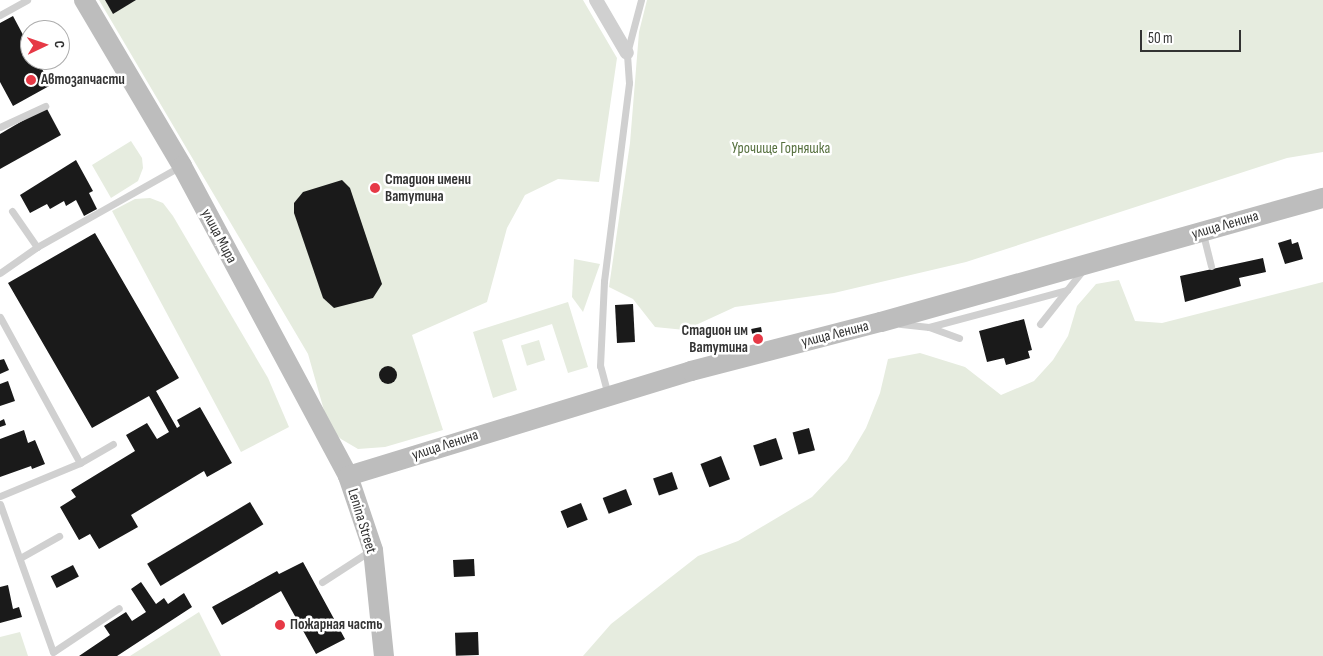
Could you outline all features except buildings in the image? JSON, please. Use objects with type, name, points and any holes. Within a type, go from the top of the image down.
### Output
[{"type":"main road","name":"улица Мира","points":[[84,0],[182,166],[348,476]]},
{"type":"main road","name":"улица Ленина","points":[[348,476],[608,395],[881,322],[1323,198]]},
{"type":"main road","name":"Lenina Street","points":[[348,476],[373,550],[384,656]]},
{"type":"street","points":[[596,0],[627,53]]},
{"type":"lane","points":[[0,15],[27,0]]},
{"type":"lane","points":[[608,395],[600,366],[604,281],[629,83],[627,53],[641,0]]},
{"type":"lane","points":[[0,127],[45,106]]},
{"type":"lane","points":[[0,273],[37,247],[182,166]]},
{"type":"lane","points":[[12,211],[37,247]]},
{"type":"lane","points":[[1202,232],[1211,266]]},
{"type":"lane","points":[[1040,324],[1088,263]]},
{"type":"lane","points":[[929,327],[1067,290]]},
{"type":"lane","points":[[0,317],[80,463]]},
{"type":"lane","points":[[881,322],[929,327],[959,338]]},
{"type":"lane","points":[[0,496],[80,463],[113,444]]},
{"type":"lane","points":[[0,504],[53,652],[119,608]]},
{"type":"lane","points":[[20,558],[59,536]]},
{"type":"lane","points":[[322,582],[373,550]]},
{"type":"green space","name":"Стадион имени Ватутина","points":[[99,0],[583,0],[617,58],[599,182],[558,179],[525,195],[507,228],[487,302],[412,335],[443,430],[385,447],[358,449],[341,439],[329,428],[308,354]]},
{"type":"green space","name":"Урочище Горняшка","points":[[647,0],[1323,0],[1323,152],[1287,158],[966,262],[834,293],[735,307],[685,330],[655,327],[633,299],[609,287],[630,143],[639,32]]},
{"type":"green space","points":[[131,141],[142,158],[143,168],[138,181],[111,198],[92,165]]},
{"type":"green space","points":[[150,198],[163,203],[173,216],[268,378],[289,427],[241,452],[112,211],[135,199]]},
{"type":"green space","points":[[574,259],[600,264],[583,312],[572,297]]},
{"type":"green space","points":[[1119,280],[1135,321],[1162,323],[1323,282],[1323,656],[583,656],[611,624],[698,556],[738,541],[812,497],[847,460],[866,428],[880,393],[888,359],[920,353],[965,367],[1001,395],[1034,381],[1053,360],[1068,336],[1077,306],[1096,284]]},
{"type":"green space","points":[[568,302],[588,367],[568,373],[552,324],[502,340],[517,390],[493,398],[473,332]]},
{"type":"green space","points":[[539,340],[545,360],[527,366],[521,346]]},
{"type":"green space","points":[[199,612],[221,656],[130,656]]},
{"type":"green space","points":[[20,632],[28,656],[0,656],[0,637]]},
{"type":"place","name":"Автозапчасти","points":[[31,80]]},
{"type":"place","name":"Стадион имени Ватутина","points":[[375,188]]},
{"type":"place","name":"Стадион им Ватутина","points":[[758,339]]},
{"type":"place","name":"Пожарная часть","points":[[280,625]]}]
